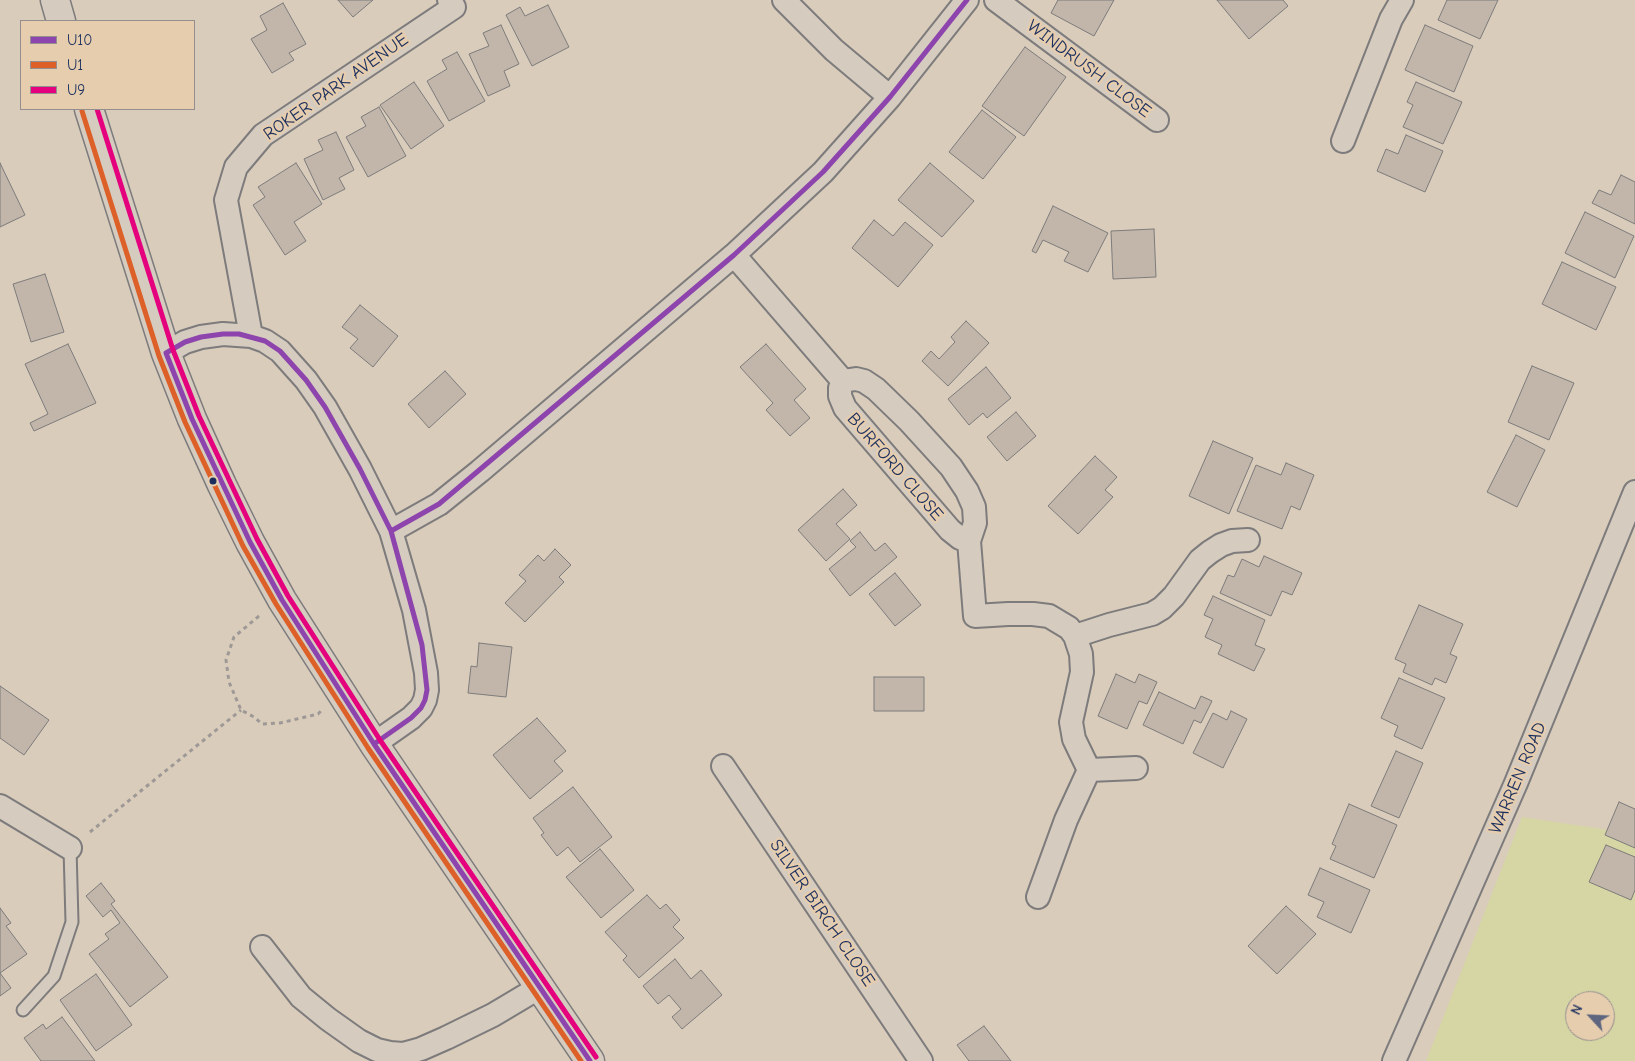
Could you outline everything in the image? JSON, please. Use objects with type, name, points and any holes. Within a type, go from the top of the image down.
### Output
[{"type":"main road","points":[[54,0],[61,20]]},
{"type":"main road","points":[[89,110],[166,353],[222,485],[250,542],[282,600],[374,744],[590,1061]]},
{"type":"street","name":"ROKER PARK AVENUE","points":[[251,336],[226,200],[236,167],[263,135],[454,7],[450,0]]},
{"type":"street","points":[[784,0],[834,50],[890,97]]},
{"type":"street","points":[[391,531],[439,504],[480,472],[734,255],[823,172],[890,97],[967,0]]},
{"type":"street","name":"WINDRUSH CLOSE","points":[[996,0],[1157,120]]},
{"type":"street","points":[[1343,141],[1391,19],[1402,0]]},
{"type":"street","points":[[734,255],[844,382]]},
{"type":"street","points":[[166,353],[185,342],[201,337],[222,334],[251,336],[280,350],[306,380],[320,400],[360,469],[391,531],[422,645],[426,673],[425,700],[421,708],[411,718],[374,744]]},
{"type":"street","name":"BURFORD CLOSE","points":[[969,541],[960,538],[950,530],[845,408],[840,396],[840,388],[844,382],[856,380],[876,389],[909,421],[951,467],[967,491],[974,507],[974,523],[969,541],[975,616],[1008,614],[1049,616],[1069,628],[1075,636]]},
{"type":"street","name":"WARREN ROAD","points":[[1394,1061],[1516,783],[1635,492]]},
{"type":"street","points":[[1089,770],[1074,739],[1071,722],[1082,672],[1081,654],[1075,636],[1157,611],[1174,596],[1200,560],[1210,552],[1232,541],[1248,540]]},
{"type":"street","name":"SILVER BIRCH CLOSE","points":[[723,766],[921,1061]]},
{"type":"street","points":[[1089,770],[1136,768]]},
{"type":"street","points":[[1038,897],[1066,820],[1089,770]]},
{"type":"street","points":[[0,806],[70,848]]},
{"type":"street","points":[[262,946],[302,997],[328,1019],[359,1041],[377,1050],[390,1053],[403,1054],[421,1049],[492,1015],[540,987]]},
{"type":"lane","points":[[23,1010],[54,976],[72,922],[70,848]]},
{"type":"path","points":[[282,600],[234,637],[226,660],[229,682],[241,710],[262,724],[280,723],[318,714],[343,694]]},
{"type":"path","points":[[70,848],[241,710]]},
{"type":"green space","points":[[1522,817],[1635,834],[1635,1061],[1426,1061]]},
{"type":"building","points":[[338,0],[373,0],[353,17]]},
{"type":"building","points":[[1058,0],[1114,0],[1094,36],[1051,13]]},
{"type":"building","points":[[1217,0],[1283,0],[1288,6],[1249,39]]},
{"type":"building","points":[[1447,0],[1498,0],[1480,39],[1438,20]]},
{"type":"building","points":[[283,3],[306,44],[289,53],[294,60],[272,73],[251,39],[267,30],[260,16]]},
{"type":"building","points":[[548,5],[569,47],[532,66],[506,15],[520,7],[525,16]]},
{"type":"building","points":[[501,25],[519,64],[504,71],[510,86],[488,96],[469,54],[489,46],[483,33]]},
{"type":"building","points":[[1425,25],[1473,46],[1454,92],[1405,70]]},
{"type":"building","points":[[1025,47],[1066,77],[1024,136],[982,106]]},
{"type":"building","points":[[457,52],[485,101],[449,121],[427,81],[447,69],[442,60]]},
{"type":"building","points":[[414,82],[444,126],[411,149],[380,105]]},
{"type":"building","points":[[1416,82],[1462,102],[1443,144],[1403,127],[1413,105],[1407,102]]},
{"type":"building","points":[[379,107],[406,156],[368,177],[346,137],[366,126],[361,117]]},
{"type":"building","points":[[982,110],[1016,137],[983,179],[949,152]]},
{"type":"building","points":[[336,132],[354,170],[339,178],[345,189],[323,200],[304,159],[323,150],[318,140]]},
{"type":"building","points":[[1406,135],[1443,151],[1425,192],[1377,171],[1386,149],[1398,154]]},
{"type":"building","points":[[0,163],[25,215],[0,227]]},
{"type":"building","points":[[296,163],[322,204],[294,222],[306,241],[285,255],[253,205],[265,197],[258,187]]},
{"type":"building","points":[[930,163],[974,201],[942,237],[898,200]]},
{"type":"building","points":[[1621,175],[1635,182],[1635,224],[1592,203],[1599,190],[1611,195]]},
{"type":"building","points":[[1053,206],[1108,233],[1088,272],[1064,261],[1069,252],[1043,240],[1036,253],[1032,251]]},
{"type":"building","points":[[1585,212],[1634,236],[1615,278],[1565,253]]},
{"type":"building","points":[[874,220],[893,236],[905,222],[933,245],[898,287],[852,248]]},
{"type":"building","points":[[1154,229],[1156,277],[1113,279],[1111,231]]},
{"type":"building","points":[[1562,262],[1616,287],[1596,330],[1542,304]]},
{"type":"building","points":[[45,274],[64,332],[31,342],[13,284]]},
{"type":"building","points":[[360,305],[398,336],[373,367],[350,348],[358,339],[342,327]]},
{"type":"building","points":[[966,321],[989,343],[948,386],[922,361],[931,351],[939,359],[955,342],[951,337]]},
{"type":"building","points":[[68,344],[96,403],[34,431],[30,423],[48,414],[25,364]]},
{"type":"building","points":[[766,344],[806,389],[794,400],[810,418],[790,436],[766,410],[773,403],[740,367]]},
{"type":"building","points":[[1532,366],[1574,383],[1549,440],[1508,422]]},
{"type":"building","points":[[986,367],[1011,398],[987,418],[983,413],[969,425],[948,399]]},
{"type":"building","points":[[445,371],[466,394],[429,428],[408,404]]},
{"type":"building","points":[[1016,412],[1036,436],[1007,461],[987,437]]},
{"type":"building","points":[[1516,435],[1545,450],[1517,507],[1487,492]]},
{"type":"building","points":[[1213,441],[1253,458],[1229,514],[1189,496]]},
{"type":"building","points":[[1095,456],[1117,477],[1105,490],[1113,497],[1078,534],[1048,506]]},
{"type":"building","points":[[1286,463],[1314,475],[1300,510],[1291,506],[1282,529],[1237,511],[1256,465],[1281,475]]},
{"type":"building","points":[[843,489],[857,505],[836,524],[850,539],[826,561],[798,530]]},
{"type":"building","points":[[860,532],[875,551],[885,543],[897,557],[850,596],[829,569],[856,547],[850,541]]},
{"type":"building","points":[[555,549],[571,565],[559,577],[564,582],[525,622],[505,603],[526,581],[519,575],[538,555],[544,561]]},
{"type":"building","points":[[1264,556],[1302,573],[1292,595],[1282,591],[1271,616],[1220,593],[1228,575],[1234,577],[1242,559],[1259,567]]},
{"type":"building","points":[[895,573],[921,605],[895,626],[869,594]]},
{"type":"building","points":[[1213,596],[1265,620],[1255,645],[1265,649],[1254,671],[1218,654],[1222,645],[1205,637],[1213,619],[1204,615]]},
{"type":"building","points":[[1419,605],[1463,624],[1450,654],[1457,657],[1446,683],[1435,678],[1432,685],[1403,672],[1406,664],[1395,659]]},
{"type":"building","points":[[479,643],[512,647],[506,697],[468,693],[471,666],[477,667]]},
{"type":"building","points":[[1116,674],[1135,683],[1139,674],[1157,682],[1147,704],[1139,701],[1127,729],[1098,716]]},
{"type":"building","points":[[874,677],[924,677],[924,711],[874,711]]},
{"type":"building","points":[[1399,678],[1445,698],[1422,749],[1394,736],[1398,726],[1381,718]]},
{"type":"building","points":[[0,686],[49,720],[24,755],[0,738]]},
{"type":"building","points":[[1159,692],[1195,709],[1201,696],[1212,701],[1201,723],[1194,720],[1183,744],[1143,725]]},
{"type":"building","points":[[1231,711],[1247,719],[1223,768],[1193,753],[1213,713],[1227,720]]},
{"type":"building","points":[[537,718],[566,751],[554,761],[563,771],[530,799],[493,755]]},
{"type":"building","points":[[1396,751],[1423,763],[1399,818],[1371,806]]},
{"type":"building","points":[[573,787],[612,837],[580,862],[568,847],[557,856],[541,835],[544,833],[533,818]]},
{"type":"building","points":[[1619,802],[1635,809],[1635,848],[1605,835]]},
{"type":"building","points":[[1349,804],[1397,825],[1374,878],[1330,859],[1336,846],[1332,844]]},
{"type":"building","points":[[1606,845],[1635,857],[1635,890],[1631,900],[1589,882]]},
{"type":"building","points":[[600,849],[634,890],[601,918],[566,877]]},
{"type":"building","points":[[1320,868],[1370,890],[1351,933],[1317,917],[1324,902],[1308,895]]},
{"type":"building","points":[[101,883],[115,901],[111,904],[168,977],[130,1007],[89,954],[109,939],[105,934],[120,923],[111,910],[103,917],[86,896]]},
{"type":"building","points":[[647,895],[660,909],[666,904],[680,920],[673,927],[684,938],[639,978],[623,960],[627,956],[605,932]]},
{"type":"building","points":[[1286,906],[1316,934],[1277,974],[1248,946]]},
{"type":"building","points":[[0,908],[11,923],[6,926],[27,954],[0,973]]},
{"type":"building","points":[[675,959],[691,979],[701,970],[722,995],[682,1029],[672,1017],[681,1009],[669,995],[658,1004],[643,986]]},
{"type":"building","points":[[0,973],[11,988],[0,996]]},
{"type":"building","points":[[96,974],[132,1025],[96,1051],[60,1000]]},
{"type":"building","points":[[62,1017],[95,1061],[41,1061],[24,1038],[43,1024],[46,1029]]},
{"type":"building","points":[[984,1026],[1011,1061],[969,1061],[957,1045]]},
{"type":"transit line","name":"U10","points":[[391,531],[439,504],[734,255],[823,172],[890,97],[967,0]]},
{"type":"transit line","name":"U9","points":[[97,110],[173,350],[199,416],[257,539],[288,596],[380,740],[596,1057]]},
{"type":"transit line","name":"U1","points":[[82,111],[159,356],[185,422],[243,546],[276,604],[368,748],[581,1061]]},
{"type":"transit line","name":"U10","points":[[223,334],[239,334],[265,341],[280,351],[306,380],[325,407],[360,469],[391,531],[422,645],[427,690],[421,708],[411,718],[374,744],[282,600],[250,542],[192,419],[166,353],[185,342],[201,337],[223,334]]},
{"type":"transit line","name":"U10","points":[[374,744],[590,1061]]}]
